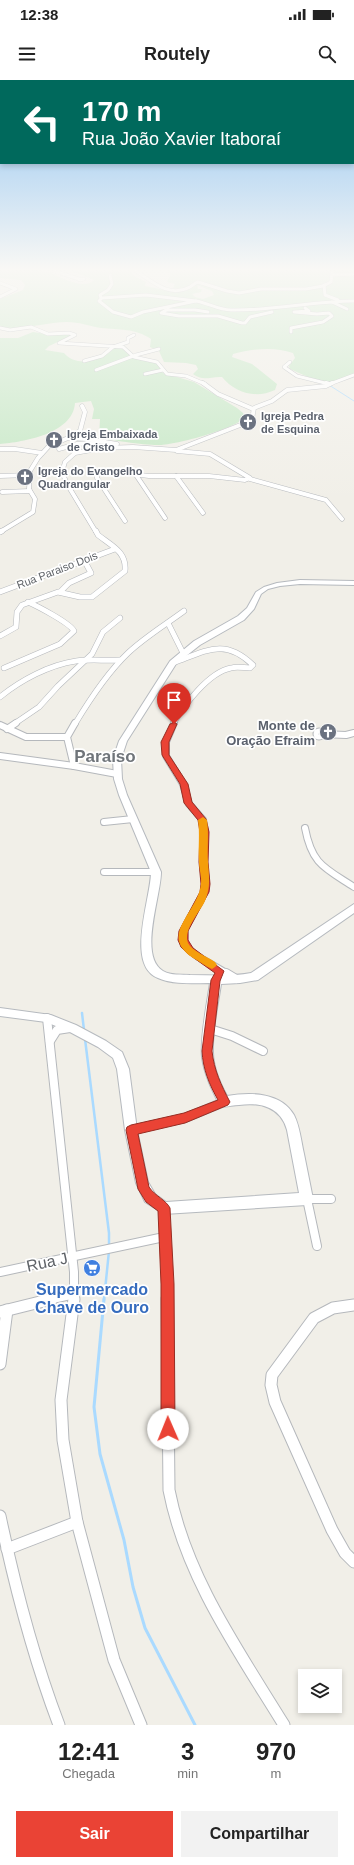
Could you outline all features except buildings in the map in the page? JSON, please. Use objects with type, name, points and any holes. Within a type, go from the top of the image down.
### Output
[{"type":"street","points":[[84,361],[104,356],[112,348]]},
{"type":"street","points":[[121,348],[124,348],[133,356],[157,362],[163,370],[169,374],[185,376],[200,381],[220,395],[253,409],[272,401],[281,392],[331,384],[354,375]]},
{"type":"street","points":[[96,370],[133,356],[159,349]]},
{"type":"street","points":[[290,362],[284,366],[288,371],[310,380],[331,384]]},
{"type":"street","points":[[145,374],[163,370]]},
{"type":"street","points":[[0,532],[11,523],[32,513],[35,499],[30,491],[31,468],[50,445],[68,438],[80,431],[85,412],[82,406]]},
{"type":"street","points":[[167,450],[184,448],[250,421],[253,409]]},
{"type":"street","points":[[80,431],[87,439]]},
{"type":"street","points":[[68,438],[87,439],[133,447],[199,452],[217,458],[249,476],[250,479]]},
{"type":"street","points":[[59,449],[77,444],[99,441]]},
{"type":"street","points":[[196,448],[198,441]]},
{"type":"street","points":[[190,445],[196,448],[199,452]]},
{"type":"street","points":[[0,636],[15,628],[17,623],[18,608],[28,602],[60,592],[83,598],[95,596],[125,571],[124,557],[98,535],[62,474],[63,467],[70,456],[83,451],[102,448],[133,447]]},
{"type":"street","points":[[184,448],[190,452]]},
{"type":"street","points":[[0,449],[15,449],[42,453]]},
{"type":"street","points":[[125,521],[96,474],[106,472],[136,475],[209,476],[245,480],[250,479],[326,500],[342,519]]},
{"type":"street","points":[[0,476],[30,475]]},
{"type":"street","points":[[136,475],[165,518]]},
{"type":"street","points":[[176,476],[203,513]]},
{"type":"street","points":[[2,492],[30,491]]},
{"type":"street","name":"Rua Paraiso Dois","points":[[0,592],[115,549]]},
{"type":"street","points":[[60,592],[61,589],[71,582],[91,573],[84,560]]},
{"type":"street","points":[[354,583],[300,582],[269,586],[258,593],[250,608],[241,618],[206,637],[173,663],[123,741],[117,753],[117,774],[121,790],[156,872],[156,881],[146,944],[148,959],[151,966],[158,973],[168,977],[217,974],[236,979],[258,976],[295,947],[354,908]]},
{"type":"street","points":[[4,668],[60,644],[74,631],[72,626],[49,614],[45,609],[28,602]]},
{"type":"street","points":[[74,766],[67,737],[78,717],[120,660],[140,643],[184,611]]},
{"type":"street","points":[[7,729],[39,707],[58,686],[86,661],[94,652],[103,632],[120,618]]},
{"type":"street","points":[[168,623],[184,653]]},
{"type":"street","points":[[173,663],[225,647],[236,650],[253,665],[251,668],[236,667],[227,669],[204,686],[178,717],[169,731],[164,747],[165,755],[184,784],[188,803],[204,822],[203,862],[206,884],[201,901],[184,931],[184,945],[217,974]]},
{"type":"street","points":[[0,697],[14,686],[63,664],[86,661],[120,660]]},
{"type":"street","points":[[0,725],[26,737],[67,737]]},
{"type":"street","points":[[322,734],[341,735],[354,732]]},
{"type":"street","points":[[0,756],[74,766],[117,774]]},
{"type":"street","points":[[104,822],[133,819]]},
{"type":"street","points":[[305,828],[309,848],[316,861],[354,887]]},
{"type":"street","points":[[104,872],[156,872]]},
{"type":"street","points":[[217,974],[207,1051],[208,1061],[214,1081],[224,1102]]},
{"type":"street","points":[[0,1012],[47,1018],[72,1028],[109,1048],[121,1059],[131,1130],[144,1189],[150,1198],[164,1208],[307,1199],[331,1199]]},
{"type":"street","points":[[47,1018],[73,1256],[75,1294],[61,1400],[63,1440],[77,1522],[114,1660],[141,1725]]},
{"type":"street","points":[[50,1042],[52,1035],[58,1030],[63,1028],[72,1028]]},
{"type":"street","points":[[210,1029],[232,1036],[263,1051]]},
{"type":"street","points":[[131,1130],[185,1118],[235,1099],[258,1099],[273,1105],[285,1113],[292,1128],[317,1246]]},
{"type":"street","points":[[164,1208],[167,1284],[169,1490],[174,1515],[192,1564],[206,1596],[284,1725]]},
{"type":"street","name":"Rua J","points":[[0,1272],[164,1237]]},
{"type":"street","points":[[0,1364],[3,1311],[75,1294]]},
{"type":"street","points":[[354,1305],[322,1312],[314,1318],[275,1371],[271,1385],[275,1402],[330,1524],[342,1548],[354,1562]]},
{"type":"street","points":[[0,1516],[7,1549],[47,1696],[59,1725]]},
{"type":"street","points":[[7,1549],[77,1522]]},
{"type":"green space","points":[[0,348],[47,348],[45,350],[64,353],[69,358],[82,361],[97,359],[109,353],[114,348],[122,348],[133,358],[155,361],[163,373],[194,382],[237,408],[245,417],[231,426],[219,431],[192,439],[160,445],[139,444],[99,437],[100,419],[92,419],[94,409],[91,401],[75,403],[72,414],[66,422],[56,429],[33,438],[0,444]]},
{"type":"green space","points":[[152,348],[354,348],[354,374],[331,383],[308,377],[290,369],[289,366],[295,358],[293,353],[263,349],[233,354],[232,357],[252,364],[277,384],[275,390],[268,393],[253,394],[239,391],[227,383],[222,377],[200,378],[193,374],[198,369],[196,365],[164,362],[159,351]]},
{"type":"waterway","points":[[329,385],[354,401]]},
{"type":"waterway","points":[[82,1013],[84,1030]]},
{"type":"waterway","points":[[85,1039],[109,1233],[109,1247]]},
{"type":"waterway","points":[[104,1300],[109,1251]]},
{"type":"waterway","points":[[104,1299],[94,1407],[100,1454],[124,1540],[133,1587],[145,1628],[195,1725]]},
{"type":"slow traffic","points":[[203,820],[203,862],[206,884],[201,901],[184,931],[183,940],[184,945],[190,951],[212,965]]},
{"type":"place","name":"Igreja Pedra de Esquina","points":[[248,422]]},
{"type":"place","name":"Igreja Embaixada de Cristo","points":[[54,440]]},
{"type":"place","name":"Igreja do Evangelho Quadrangular","points":[[25,477]]},
{"type":"place","name":"Monte de Oração Efraim","points":[[328,732]]},
{"type":"place","name":"Supermercado Chave de Ouro","points":[[92,1268]]},
{"type":"district","name":"Paraíso","points":[[105,756]]},
{"type":"route","points":[[168,1429],[168,1326],[164,1208],[146,1194],[139,1171],[131,1130],[185,1118],[203,1112],[224,1102],[210,1071],[207,1051],[216,980],[220,974],[220,971],[190,951],[184,945],[183,940],[184,931],[201,901],[206,884],[203,862],[204,822],[188,803],[184,784],[165,755],[165,742],[169,731],[174,724]]}]
